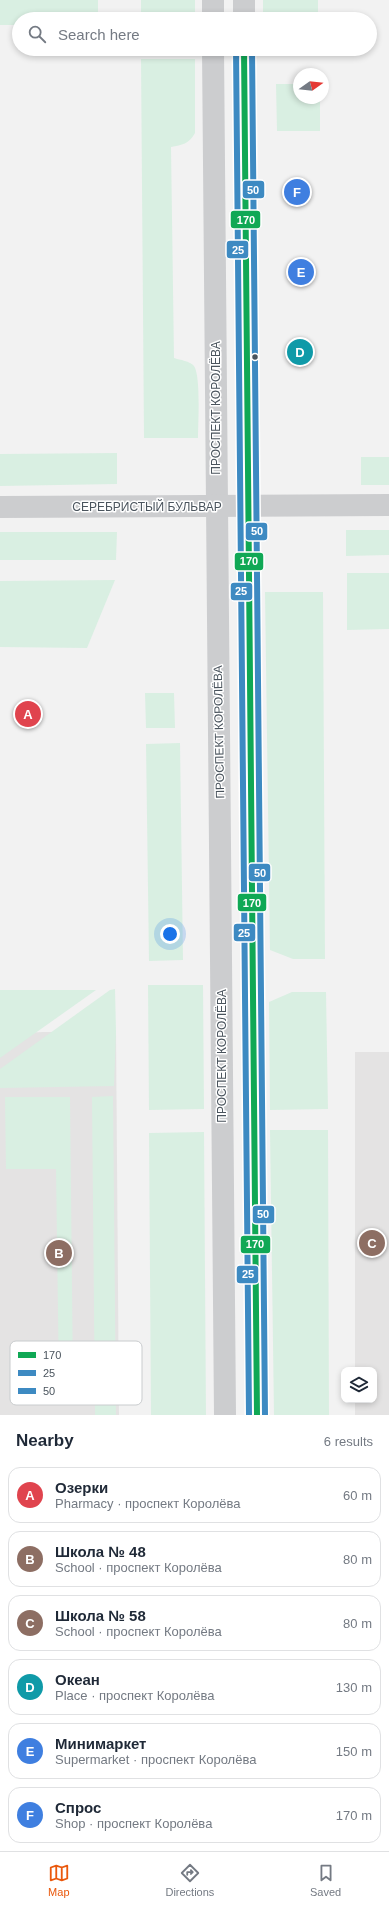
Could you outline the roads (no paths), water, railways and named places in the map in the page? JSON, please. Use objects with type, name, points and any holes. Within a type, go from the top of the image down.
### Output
[{"type":"street","points":[[213,0],[213,12]]},
{"type":"street","points":[[244,0],[244,12]]},
{"type":"street","name":"ПРОСПЕКТ КОРОЛЁВА","points":[[213,56],[225,1415]]},
{"type":"street","points":[[244,56],[257,1415]]},
{"type":"street","name":"СЕРЕБРИСТЫЙ БУЛЬВАР","points":[[0,507],[389,505]]},
{"type":"place","name":"Спрос","points":[[297,192]]},
{"type":"place","name":"Минимаркет","points":[[301,272]]},
{"type":"place","name":"Океан","points":[[300,352]]},
{"type":"place","name":"Озерки","points":[[28,714]]},
{"type":"place","name":"Школа № 58","points":[[372,1243]]},
{"type":"place","name":"Школа № 48","points":[[59,1253]]}]
